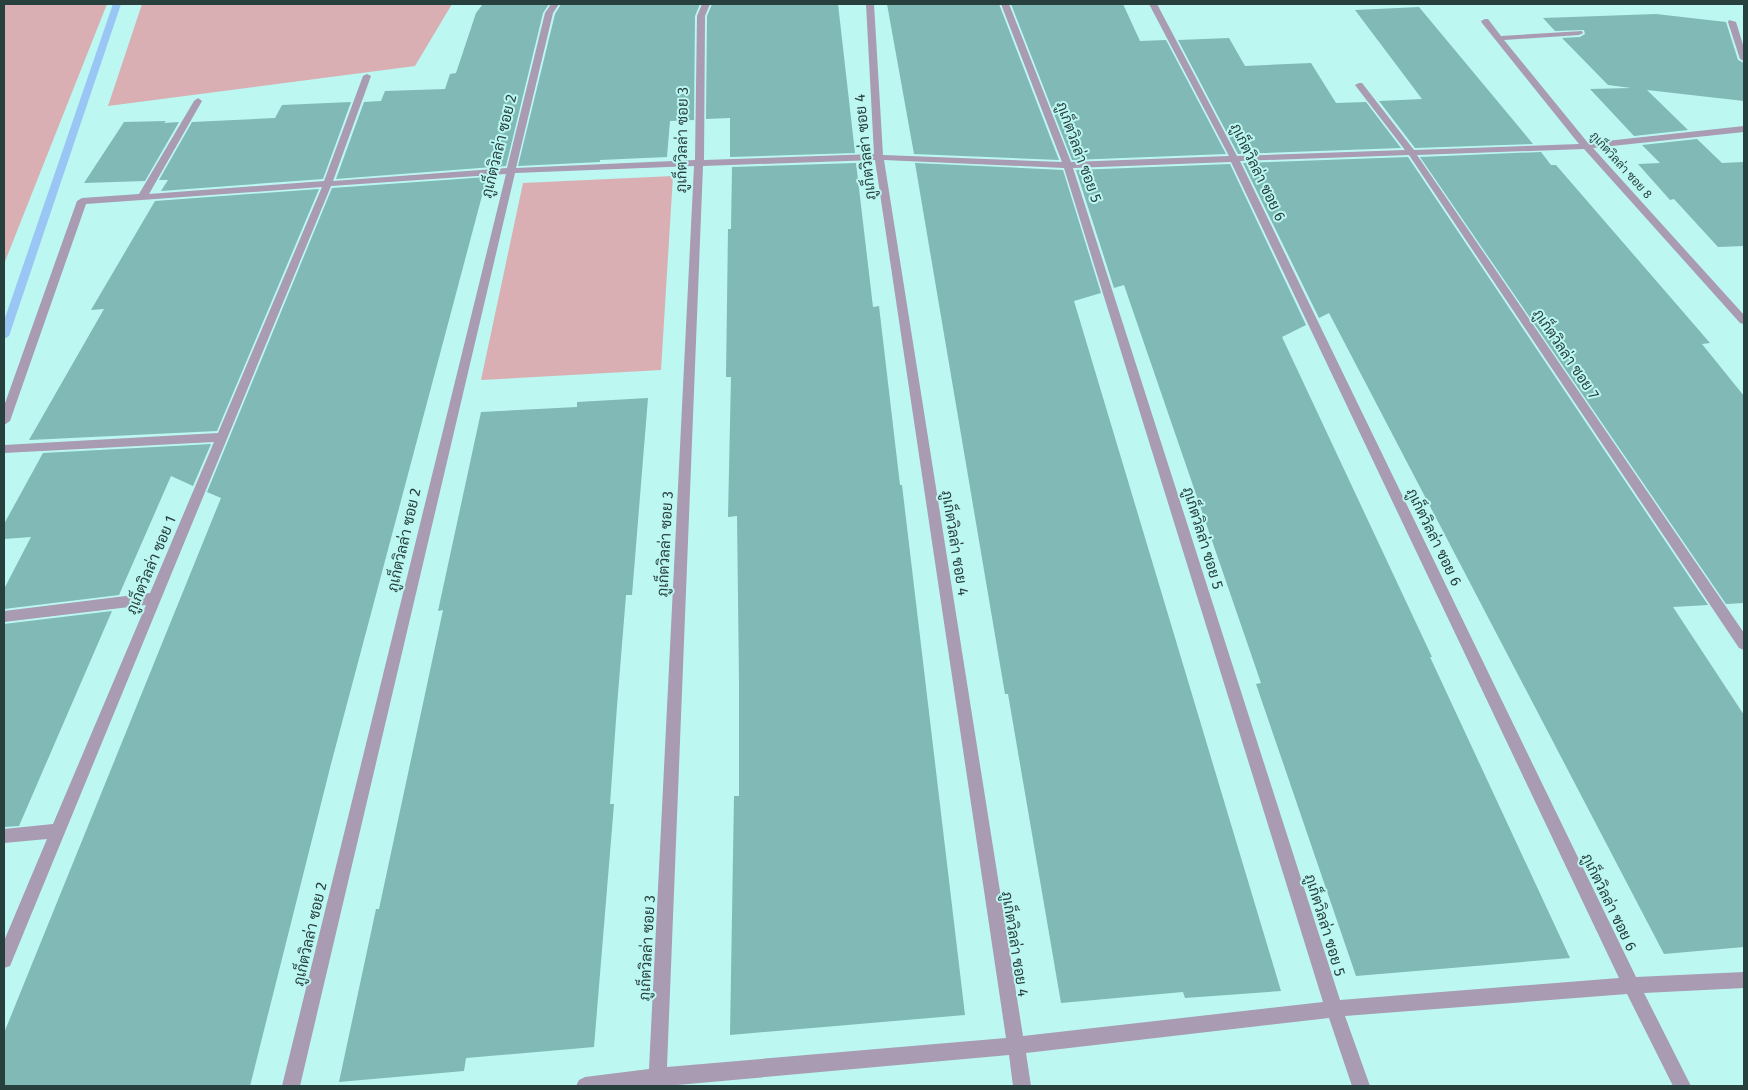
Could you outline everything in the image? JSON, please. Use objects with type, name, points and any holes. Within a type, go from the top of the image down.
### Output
[{"type":"street","name":"ภูเก็ตวิลล่า ซอย 2","points":[[291,1086],[509,171],[549,14],[555,4]]},
{"type":"street","name":"ภูเก็ตวิลล่า ซอย 3","points":[[657,1082],[699,163],[700,16],[706,4]]},
{"type":"street","name":"ภูเก็ตวิลล่า ซอย 4","points":[[870,4],[880,157],[1014,1046],[1022,1086]]},
{"type":"street","name":"ภูเก็ตวิลล่า ซอย 5","points":[[1005,4],[1068,164],[1334,1009],[1361,1086]]},
{"type":"street","name":"ภูเก็ตวิลล่า ซอย 6","points":[[1153,4],[1234,158],[1631,985],[1682,1086]]},
{"type":"street","name":"ภูเก็ตวิลล่า ซอย 8","points":[[1485,21],[1586,146],[1744,321]]},
{"type":"street","points":[[1732,22],[1744,59]]},
{"type":"street","points":[[1499,38],[1579,33]]},
{"type":"street","name":"ภูเก็ตวิลล่า ซอย 1","points":[[4,960],[328,183],[366,76]]},
{"type":"street","name":"ภูเก็ตวิลล่า ซอย 7","points":[[1359,85],[1411,152],[1744,644]]},
{"type":"street","points":[[142,197],[198,101]]},
{"type":"street","points":[[4,421],[82,201],[509,171],[880,157],[1068,164],[1586,146],[1744,129]]},
{"type":"street","points":[[4,449],[222,437]]},
{"type":"street","points":[[4,616],[155,598]]},
{"type":"street","points":[[4,836],[58,831]]},
{"type":"street","points":[[585,1086],[657,1082],[1014,1046],[1334,1009],[1631,985],[1744,980]]},
{"type":"shaded area","points":[[4,4],[107,4],[4,264]]},
{"type":"shaded area","points":[[142,4],[452,4],[415,66],[108,106]]},
{"type":"shaded area","points":[[673,176],[661,370],[481,380],[523,183]]},
{"type":"building","points":[[483,4],[549,4],[543,13],[506,166],[336,179],[364,102],[381,101],[385,91],[445,89],[450,74],[456,73],[476,13]]},
{"type":"building","points":[[561,4],[700,4],[695,16],[694,120],[670,121],[667,157],[518,166],[555,14]]},
{"type":"building","points":[[712,4],[838,4],[855,153],[730,157],[730,118],[706,119],[707,16]]},
{"type":"building","points":[[887,4],[999,4],[1059,160],[914,154]]},
{"type":"building","points":[[1011,4],[1123,4],[1140,41],[1166,40],[1226,154],[1072,160]]},
{"type":"building","points":[[1419,7],[1533,144],[1415,148],[1379,101],[1422,99],[1355,10]]},
{"type":"building","points":[[1656,14],[1726,22],[1738,60],[1744,63],[1744,101],[1647,90],[1688,130],[1634,136],[1590,89],[1631,88],[1608,85],[1562,38],[1580,37],[1585,34],[1584,30],[1555,31],[1543,18]]},
{"type":"building","points":[[1229,38],[1245,66],[1311,63],[1336,103],[1366,102],[1401,148],[1238,154],[1178,40]]},
{"type":"building","points":[[351,102],[323,179],[161,191],[168,180],[159,180],[192,122],[275,118],[282,105]]},
{"type":"building","points":[[166,121],[164,123],[179,122],[145,181],[84,183],[124,122]]},
{"type":"building","points":[[1697,139],[1722,163],[1744,162],[1744,246],[1718,247],[1674,199],[1670,200],[1638,164],[1660,163],[1642,145]]},
{"type":"building","points":[[1541,152],[1551,165],[1556,165],[1710,343],[1702,344],[1744,396],[1744,603],[1726,604],[1420,157]]},
{"type":"building","points":[[1408,157],[1708,605],[1673,607],[1744,715],[1744,947],[1664,954],[1329,313],[1319,318],[1243,163]]},
{"type":"building","points":[[856,163],[873,307],[879,306],[900,485],[902,485],[965,1015],[730,1035],[734,796],[739,796],[737,516],[728,517],[731,377],[726,377],[728,229],[731,229],[732,167]]},
{"type":"building","points":[[915,163],[1063,170],[1101,293],[1074,301],[1281,991],[1185,998],[1183,992],[1061,1003],[1008,694],[1005,694]]},
{"type":"building","points":[[1230,164],[1306,325],[1282,337],[1570,958],[1356,976],[1256,684],[1261,683],[1124,285],[1114,288],[1076,170]]},
{"type":"building","points":[[487,177],[331,764],[250,1086],[4,1086],[4,1033],[221,498],[207,492],[332,188]]},
{"type":"building","points":[[319,189],[217,431],[29,440],[104,309],[91,310],[155,201]]},
{"type":"building","points":[[648,398],[632,595],[626,595],[610,804],[614,804],[594,1047],[466,1058],[464,1071],[339,1082],[376,909],[379,909],[443,610],[438,611],[481,412],[577,407],[577,402]]},
{"type":"building","points":[[211,444],[193,486],[171,476],[119,595],[4,609],[4,589],[31,537],[4,539],[4,524],[43,453]]},
{"type":"building","points":[[112,611],[19,826],[4,827],[4,624]]},
{"type":"waterway","points":[[4,336],[117,4]]}]
